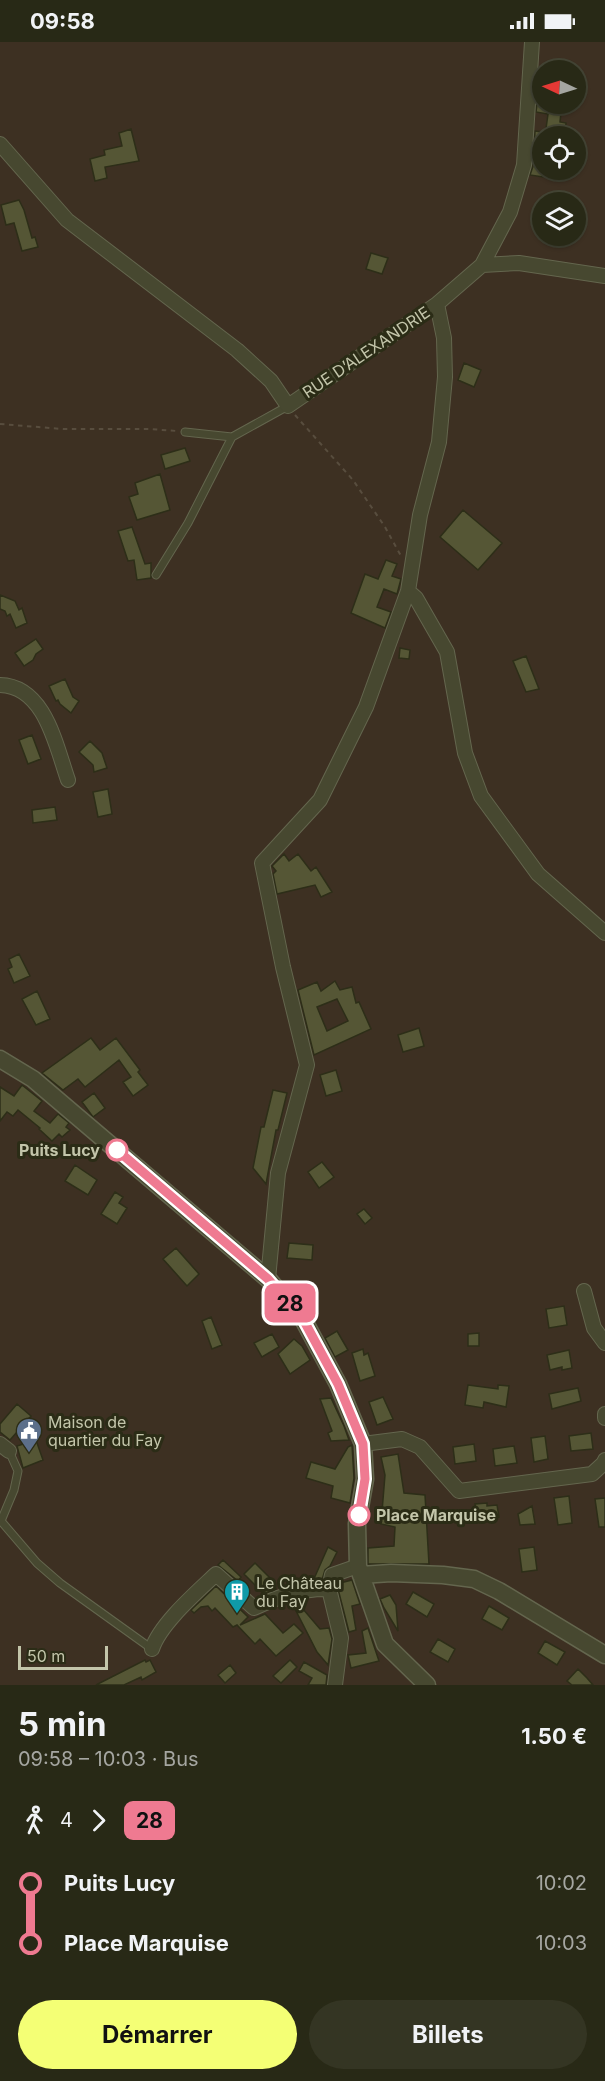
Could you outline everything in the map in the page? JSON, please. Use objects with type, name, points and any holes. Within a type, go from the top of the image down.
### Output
[{"type":"street","points":[[482,265],[510,212],[524,165],[532,42]]},
{"type":"street","name":"RUE D’ALEXANDRIE","points":[[0,144],[67,220],[237,350],[271,381],[288,406],[437,304],[482,265]]},
{"type":"street","points":[[482,265],[519,263],[605,276]]},
{"type":"street","points":[[268,1279],[278,1173],[307,1065],[283,967],[262,863],[320,800],[366,707],[408,591],[420,515],[439,442],[444,388],[444,338],[437,304]]},
{"type":"street","points":[[408,591],[416,598],[447,652],[465,753],[481,796],[538,874],[605,933]]},
{"type":"street","points":[[0,685],[11,685],[32,697],[50,727],[68,780]]},
{"type":"street","points":[[0,1059],[33,1079],[268,1279],[303,1319],[338,1384],[363,1444],[365,1479],[357,1524],[360,1570],[385,1644],[427,1685]]},
{"type":"street","points":[[584,1291],[594,1328],[605,1343]]},
{"type":"street","points":[[363,1444],[402,1439],[420,1447],[459,1491],[592,1474],[605,1460]]},
{"type":"street","points":[[335,1685],[340,1638],[329,1589],[332,1575],[360,1570],[443,1575],[474,1580],[499,1591],[605,1655]]},
{"type":"street","points":[[151,1652],[154,1643],[180,1610],[216,1574],[254,1608],[273,1599],[310,1589],[329,1589]]},
{"type":"lane","points":[[156,574],[188,523],[232,437],[288,406]]},
{"type":"lane","points":[[185,432],[232,437]]},
{"type":"lane","points":[[5,1448],[18,1471],[14,1490],[0,1522],[37,1563],[151,1652]]},
{"type":"path","points":[[288,406],[353,480],[385,526],[410,574]]},
{"type":"path","points":[[0,424],[63,429],[149,429],[185,432]]},
{"type":"shaded area","points":[[0,42],[605,42],[605,1685],[0,1685]]},
{"type":"building","points":[[548,114],[561,114],[560,122],[566,123],[566,126],[546,126]]},
{"type":"building","points":[[131,129],[139,161],[105,167],[107,178],[95,181],[90,159],[105,155],[104,150],[122,146],[119,133]]},
{"type":"building","points":[[19,200],[32,238],[35,237],[38,247],[22,251],[14,223],[6,225],[1,205]]},
{"type":"building","points":[[371,253],[388,258],[382,274],[366,269]]},
{"type":"building","points":[[464,363],[481,370],[474,387],[458,380]]},
{"type":"building","points":[[185,448],[190,461],[165,469],[161,455]]},
{"type":"building","points":[[160,474],[170,510],[137,520],[129,497],[138,494],[135,483]]},
{"type":"building","points":[[463,510],[502,543],[478,570],[440,537]]},
{"type":"building","points":[[132,527],[145,564],[151,563],[151,578],[137,580],[134,560],[128,561],[118,531]]},
{"type":"building","points":[[386,560],[397,564],[392,576],[401,579],[397,594],[384,589],[377,607],[391,612],[385,628],[351,613],[365,574],[378,579]]},
{"type":"building","points":[[0,595],[15,601],[19,610],[22,608],[27,623],[16,628],[10,614],[7,616],[5,611],[0,609]]},
{"type":"building","points":[[36,639],[43,649],[24,666],[15,653]]},
{"type":"building","points":[[400,648],[410,650],[409,659],[399,658]]},
{"type":"building","points":[[526,656],[539,689],[526,692],[513,661]]},
{"type":"building","points":[[65,679],[73,697],[79,701],[71,713],[58,700],[56,701],[49,686]]},
{"type":"building","points":[[32,735],[41,759],[28,764],[19,740]]},
{"type":"building","points":[[90,741],[102,753],[107,768],[94,772],[93,765],[79,752]]},
{"type":"building","points":[[108,789],[112,814],[98,817],[93,792]]},
{"type":"building","points":[[55,807],[57,820],[33,823],[32,810]]},
{"type":"building","points":[[284,854],[289,861],[298,854],[311,871],[316,867],[332,892],[321,897],[315,885],[277,894],[273,874],[276,871],[272,866]]},
{"type":"building","points":[[19,954],[30,976],[14,983],[8,969],[12,967],[9,959]]},
{"type":"building","points":[[335,981],[340,990],[352,987],[356,1003],[359,1002],[371,1029],[314,1055],[298,990],[317,982],[321,991]],"holes":[[[337,999],[348,1021],[327,1031],[317,1007]]]},
{"type":"building","points":[[37,991],[50,1019],[36,1025],[22,999]]},
{"type":"building","points":[[419,1028],[424,1046],[403,1052],[398,1035]]},
{"type":"building","points":[[91,1038],[100,1050],[116,1038],[140,1070],[138,1072],[148,1085],[133,1096],[123,1082],[131,1077],[119,1060],[85,1087],[78,1079],[63,1090],[42,1073]]},
{"type":"building","points":[[336,1070],[342,1091],[326,1096],[320,1075]]},
{"type":"building","points":[[22,1085],[42,1101],[34,1111],[50,1123],[58,1114],[69,1123],[66,1127],[70,1130],[62,1137],[59,1134],[52,1141],[18,1110],[13,1116],[7,1112],[0,1121],[0,1087],[14,1096]]},
{"type":"building","points":[[273,1090],[287,1093],[278,1130],[276,1130],[266,1184],[253,1168],[261,1127],[264,1127]]},
{"type":"building","points":[[94,1093],[105,1108],[93,1117],[82,1102]]},
{"type":"building","points":[[322,1162],[334,1177],[319,1188],[308,1172]]},
{"type":"building","points":[[75,1165],[97,1180],[88,1195],[65,1181]]},
{"type":"building","points":[[115,1192],[123,1197],[119,1203],[127,1208],[117,1224],[101,1214]]},
{"type":"building","points":[[364,1209],[372,1218],[365,1224],[357,1214]]},
{"type":"building","points":[[289,1243],[313,1245],[312,1260],[287,1258]]},
{"type":"building","points":[[176,1248],[199,1274],[187,1286],[163,1259]]},
{"type":"building","points":[[564,1306],[567,1325],[549,1328],[546,1309]]},
{"type":"building","points":[[211,1317],[222,1345],[212,1349],[202,1321]]},
{"type":"building","points":[[337,1331],[348,1350],[335,1357],[325,1338]]},
{"type":"building","points":[[479,1333],[479,1346],[468,1346],[468,1334]]},
{"type":"building","points":[[272,1334],[279,1347],[262,1357],[254,1343]]},
{"type":"building","points":[[294,1339],[302,1346],[310,1360],[290,1374],[278,1354]]},
{"type":"building","points":[[363,1349],[364,1355],[368,1353],[375,1376],[360,1381],[352,1353]]},
{"type":"building","points":[[569,1350],[572,1368],[562,1370],[562,1367],[550,1370],[547,1355]]},
{"type":"building","points":[[468,1385],[498,1389],[498,1385],[509,1386],[506,1407],[484,1402],[483,1408],[465,1405]]},
{"type":"building","points":[[578,1388],[581,1401],[552,1409],[549,1394]]},
{"type":"building","points":[[383,1397],[393,1419],[377,1425],[369,1402]]},
{"type":"building","points":[[331,1398],[349,1440],[331,1441],[328,1433],[332,1431],[320,1399]]},
{"type":"building","points":[[17,1404],[31,1416],[10,1440],[0,1432],[0,1424]]},
{"type":"building","points":[[591,1433],[593,1449],[571,1451],[569,1436]]},
{"type":"building","points":[[545,1436],[548,1459],[534,1462],[531,1438]]},
{"type":"building","name":"Maison de quartier du Fay","points":[[36,1440],[43,1460],[23,1468],[17,1446]]},
{"type":"building","points":[[474,1444],[476,1461],[455,1464],[453,1447]]},
{"type":"building","points":[[352,1445],[354,1478],[350,1503],[331,1498],[333,1486],[306,1478],[311,1462],[335,1469],[348,1447]]},
{"type":"building","points":[[514,1446],[517,1463],[495,1466],[493,1449]]},
{"type":"building","points":[[398,1454],[404,1493],[425,1495],[429,1564],[368,1564],[368,1548],[394,1546],[395,1527],[381,1524],[385,1475],[381,1457]]},
{"type":"building","points":[[569,1496],[572,1523],[558,1525],[554,1498]]},
{"type":"building","points":[[605,1498],[605,1527],[599,1527],[595,1499]]},
{"type":"building","points":[[487,1503],[487,1506],[497,1505],[499,1517],[477,1520],[475,1504]]},
{"type":"building","points":[[532,1506],[535,1524],[520,1525],[518,1514]]},
{"type":"building","points":[[328,1547],[337,1552],[330,1566],[325,1570],[322,1580],[313,1581]]},
{"type":"building","points":[[534,1547],[537,1570],[522,1572],[519,1549]]},
{"type":"building","points":[[223,1560],[241,1577],[238,1581],[218,1565]]},
{"type":"building","points":[[255,1563],[273,1581],[271,1583],[276,1589],[264,1594],[244,1574]]},
{"type":"building","points":[[352,1580],[360,1604],[352,1606],[356,1630],[349,1632],[338,1589],[340,1583]]},
{"type":"building","points":[[216,1586],[248,1617],[240,1625],[265,1614],[283,1633],[294,1624],[303,1633],[276,1656],[260,1639],[255,1644],[237,1625],[233,1627],[215,1608],[212,1611],[208,1606],[201,1607],[194,1613],[191,1610]]},
{"type":"building","points":[[413,1592],[434,1604],[427,1617],[406,1604]]},
{"type":"building","points":[[390,1595],[396,1605],[398,1631],[380,1599]]},
{"type":"building","points":[[297,1602],[320,1629],[329,1628],[332,1639],[328,1665],[317,1652],[292,1603]]},
{"type":"building","points":[[489,1606],[509,1618],[502,1630],[482,1619]]},
{"type":"building","points":[[368,1628],[379,1661],[351,1668],[348,1655],[366,1653],[362,1631]]},
{"type":"building","points":[[438,1639],[455,1649],[448,1662],[430,1652]]},
{"type":"building","points":[[545,1641],[565,1652],[557,1665],[538,1653]]},
{"type":"building","points":[[145,1660],[146,1662],[150,1660],[156,1672],[142,1680],[141,1677],[124,1685],[96,1685]]},
{"type":"building","points":[[290,1660],[297,1667],[281,1683],[273,1676]]},
{"type":"building","points":[[304,1662],[327,1675],[326,1685],[308,1685],[312,1678],[299,1671]]},
{"type":"building","points":[[230,1665],[236,1673],[225,1683],[218,1675]]},
{"type":"building","points":[[578,1669],[593,1685],[572,1685],[567,1681]]},
{"type":"bus line","name":"28","points":[[117,1150],[268,1279],[303,1319],[338,1384],[363,1444],[365,1479],[359,1515]]},
{"type":"place","name":"Puits Lucy","points":[[117,1150]]},
{"type":"place","name":"Maison de quartier du Fay","points":[[29,1454]]},
{"type":"place","name":"Place Marquise","points":[[359,1515]]},
{"type":"place","name":"Le Château du Fay","points":[[237,1615]]}]
